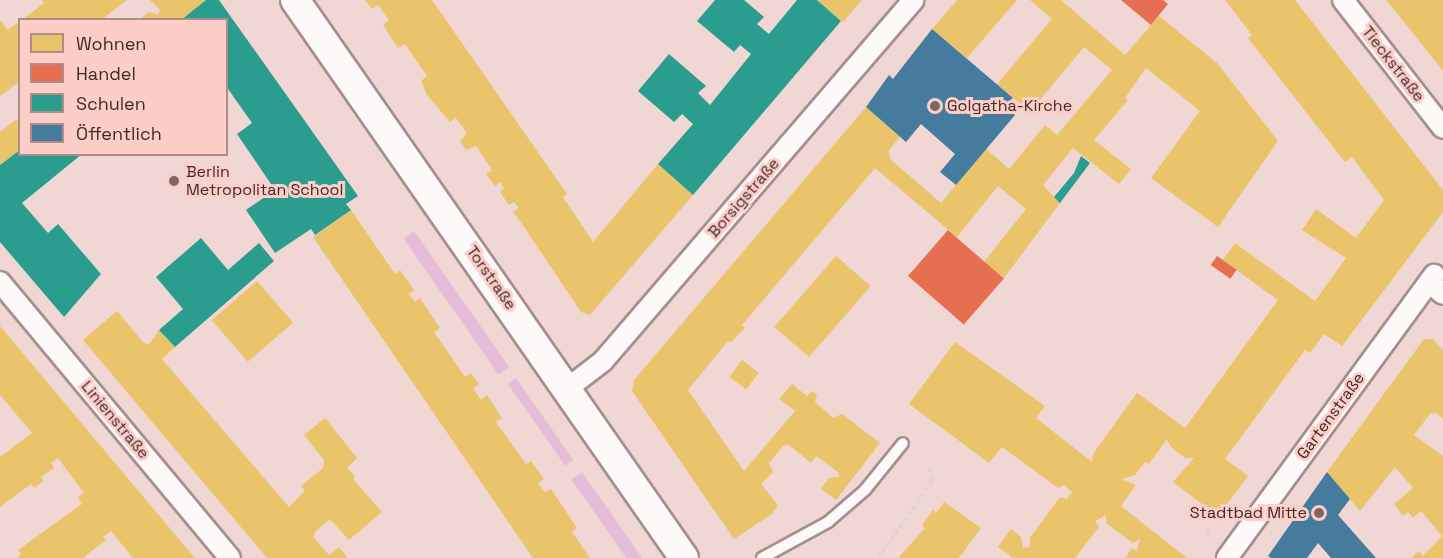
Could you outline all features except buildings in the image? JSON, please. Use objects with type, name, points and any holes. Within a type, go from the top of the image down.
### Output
[{"type":"main road","name":"Torstraße","points":[[295,0],[568,388],[684,558]]},
{"type":"street","name":"Borsigstraße","points":[[568,388],[603,361],[913,0]]},
{"type":"street","name":"Tieckstraße","points":[[1342,0],[1443,129]]},
{"type":"street","name":"Linienstraße","points":[[0,282],[230,558]]},
{"type":"street","name":"Gartenstraße","points":[[1227,558],[1435,284]]},
{"type":"lane","points":[[762,558],[828,522],[865,490],[903,443]]},
{"type":"path","points":[[878,558],[933,480],[929,466]]},
{"type":"path","points":[[1206,532],[1213,537]]},
{"type":"shaded area","points":[[414,231],[509,367],[499,374],[403,238]]},
{"type":"shaded area","points":[[516,378],[573,460],[565,466],[508,384]]},
{"type":"shaded area","points":[[582,472],[642,558],[626,558],[571,479]]},
{"type":"place","name":"Golgatha-Kirche","points":[[935,106]]},
{"type":"place","name":"Berlin Metropolitan School","points":[[174,181]]},
{"type":"place","name":"Stadtbad Mitte","points":[[1319,513]]}]
